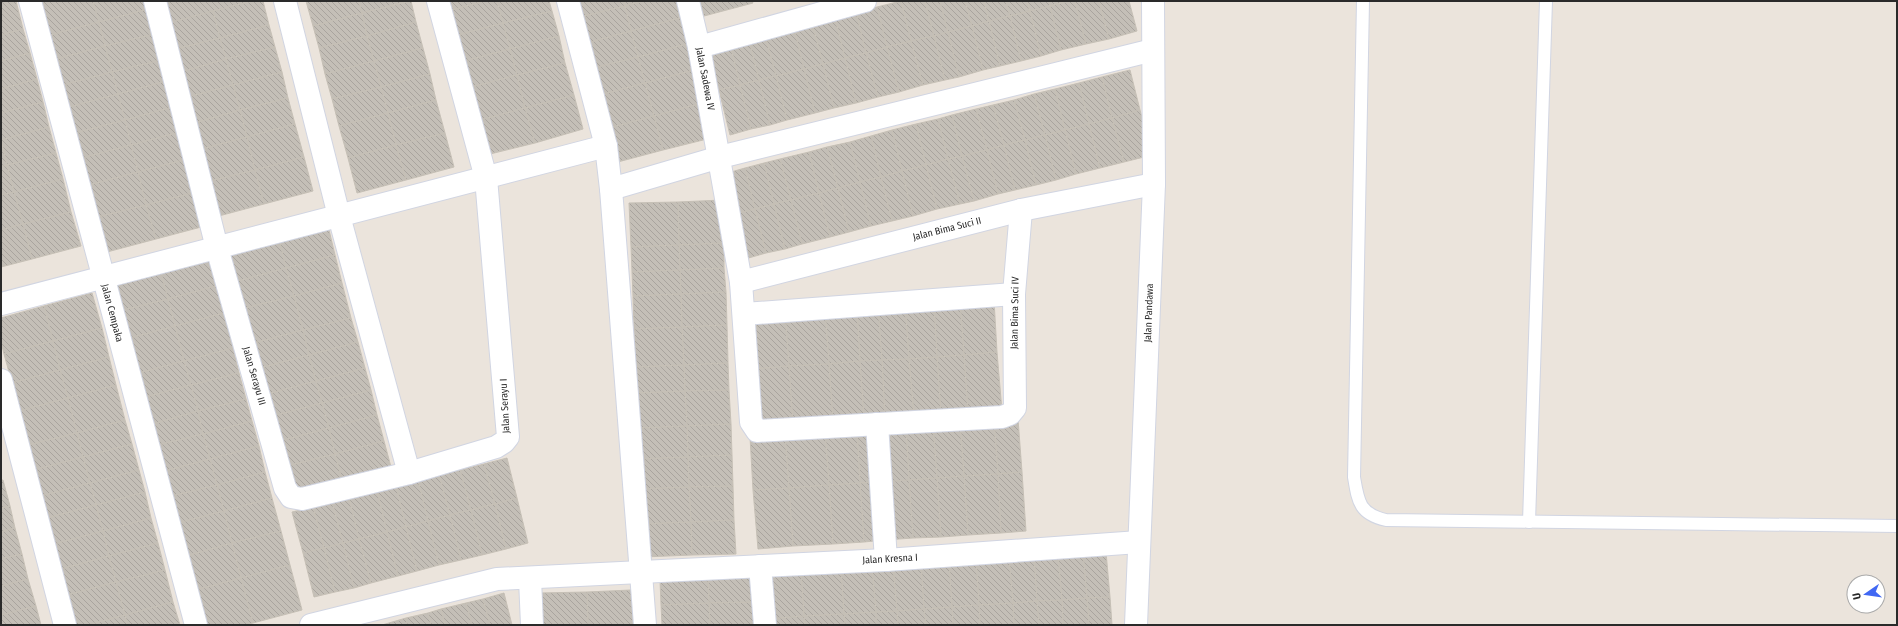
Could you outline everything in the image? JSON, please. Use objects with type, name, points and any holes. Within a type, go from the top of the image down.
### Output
[{"type":"street","name":"Jalan Cempaka","points":[[30,1],[196,625]]},
{"type":"street","name":"Jalan Serayu III","points":[[155,1],[217,248],[285,488],[291,497],[296,499]]},
{"type":"street","points":[[285,1],[339,216],[409,473]]},
{"type":"street","points":[[438,1],[486,178]]},
{"type":"street","points":[[568,1],[606,146],[611,189],[645,625]]},
{"type":"street","name":"Jalan Sadewa IV","points":[[688,1],[699,46],[720,157],[741,282],[751,422],[757,431],[877,424]]},
{"type":"street","points":[[699,46],[820,7],[865,1]]},
{"type":"street","name":"Jalan Pandawa","points":[[1136,625],[1154,184],[1153,1]]},
{"type":"street","points":[[611,189],[720,157],[1153,50]]},
{"type":"street","points":[[1,304],[606,146]]},
{"type":"street","name":"Jalan Serayu I","points":[[296,499],[302,499],[409,473],[496,447],[504,442],[508,436],[486,178]]},
{"type":"street","name":"Jalan Bima Suci II","points":[[741,282],[1021,210],[1154,184]]},
{"type":"street","name":"Jalan Bima Suci IV","points":[[877,424],[1002,417],[1010,414],[1015,408],[1014,294],[1021,210]]},
{"type":"street","points":[[744,314],[1014,294]]},
{"type":"street","points":[[1,380],[65,625]]},
{"type":"street","points":[[877,424],[886,560]]},
{"type":"street","name":"Jalan Kresna I","points":[[311,625],[497,579],[886,560],[1139,542]]},
{"type":"street","points":[[760,566],[765,625]]},
{"type":"street","points":[[530,578],[532,625]]},
{"type":"lane","points":[[1363,1],[1354,477],[1358,497],[1363,508],[1373,517],[1386,520],[1897,526]]},
{"type":"lane","points":[[1529,522],[1546,1]]},
{"type":"building","points":[[1,1],[16,1],[23,29],[1,35]]},
{"type":"building","points":[[41,1],[93,1],[99,22],[50,35]]},
{"type":"building","points":[[93,1],[145,1],[148,9],[99,22]]},
{"type":"building","points":[[159,1],[252,1],[165,24]]},
{"type":"building","points":[[252,1],[263,1],[269,25],[220,38],[213,11]]},
{"type":"building","points":[[306,1],[359,1],[362,13],[313,26]]},
{"type":"building","points":[[359,1],[409,1],[362,13]]},
{"type":"building","points":[[411,1],[416,22],[367,36],[362,13]]},
{"type":"building","points":[[445,1],[485,1],[448,11]]},
{"type":"building","points":[[485,1],[497,1],[503,23],[454,36],[448,11]]},
{"type":"building","points":[[497,1],[549,1],[552,11],[503,23]]},
{"type":"building","points":[[571,1],[624,1],[625,6],[576,18]]},
{"type":"building","points":[[624,1],[643,1],[625,6]]},
{"type":"building","points":[[643,1],[676,1],[680,18],[631,31],[625,6]]},
{"type":"building","points":[[700,1],[752,1],[753,3],[704,16]]},
{"type":"building","points":[[901,1],[925,1],[934,36],[911,41]]},
{"type":"building","points":[[901,1],[911,41],[887,47],[877,7]]},
{"type":"building","points":[[925,1],[940,1],[948,32],[934,36]]},
{"type":"building","points":[[940,1],[965,1],[972,26],[948,32]]},
{"type":"building","points":[[965,1],[984,1],[989,21],[972,26]]},
{"type":"building","points":[[984,1],[1006,1],[1010,16],[989,21]]},
{"type":"building","points":[[1006,1],[1027,1],[1030,11],[1010,16]]},
{"type":"building","points":[[1027,1],[1049,1],[1050,6],[1030,11]]},
{"type":"building","points":[[1049,1],[1069,1],[1050,6]]},
{"type":"building","points":[[1075,1],[1086,44],[1061,50],[1050,6]]},
{"type":"building","points":[[1075,1],[1099,1],[1109,39],[1086,44]]},
{"type":"building","points":[[1099,1],[1129,1],[1137,31],[1109,39]]},
{"type":"building","points":[[625,6],[631,31],[583,44],[576,18]]},
{"type":"building","points":[[1050,6],[1061,50],[1041,56],[1030,11]]},
{"type":"building","points":[[877,7],[887,47],[866,53],[856,12]]},
{"type":"building","points":[[148,9],[154,34],[105,46],[99,22]]},
{"type":"building","points":[[213,11],[220,38],[172,50],[165,24]]},
{"type":"building","points":[[552,11],[559,36],[510,49],[503,23]]},
{"type":"building","points":[[1030,11],[1041,56],[1021,61],[1010,16]]},
{"type":"building","points":[[856,12],[866,53],[845,58],[835,18]]},
{"type":"building","points":[[362,13],[367,36],[319,48],[313,26]]},
{"type":"building","points":[[1010,16],[1021,61],[1000,66],[989,21]]},
{"type":"building","points":[[680,18],[687,44],[638,57],[631,31]]},
{"type":"building","points":[[835,18],[845,58],[823,64],[812,23]]},
{"type":"building","points":[[989,21],[1000,66],[983,70],[972,26]]},
{"type":"building","points":[[99,22],[105,46],[56,59],[50,35]]},
{"type":"building","points":[[416,22],[423,48],[374,61],[367,36]]},
{"type":"building","points":[[503,23],[510,49],[461,62],[454,36]]},
{"type":"building","points":[[812,23],[823,64],[804,69],[794,28]]},
{"type":"building","points":[[269,25],[275,47],[226,59],[220,38]]},
{"type":"building","points":[[972,26],[983,70],[959,77],[948,32]]},
{"type":"building","points":[[794,28],[804,69],[776,76],[765,35]]},
{"type":"building","points":[[23,29],[30,53],[1,61],[1,35]]},
{"type":"building","points":[[631,31],[638,57],[589,69],[583,44]]},
{"type":"building","points":[[948,32],[959,77],[945,80],[934,36]]},
{"type":"building","points":[[154,34],[161,60],[112,72],[105,46]]},
{"type":"building","points":[[765,35],[776,76],[759,80],[749,40]]},
{"type":"building","points":[[367,36],[374,61],[325,74],[319,48]]},
{"type":"building","points":[[559,36],[565,63],[517,75],[510,49]]},
{"type":"building","points":[[934,36],[945,80],[923,85],[911,41]]},
{"type":"building","points":[[220,38],[226,59],[177,73],[172,50]]},
{"type":"building","points":[[749,40],[759,80],[740,85],[730,44]]},
{"type":"building","points":[[911,41],[923,85],[899,92],[887,47]]},
{"type":"building","points":[[687,44],[694,70],[645,83],[638,57]]},
{"type":"building","points":[[730,44],[740,85],[719,90],[709,50]]},
{"type":"building","points":[[105,46],[112,72],[63,85],[56,59]]},
{"type":"building","points":[[275,47],[282,72],[233,85],[226,59]]},
{"type":"building","points":[[887,47],[899,92],[878,97],[866,53]]},
{"type":"building","points":[[423,48],[430,74],[381,87],[374,61]]},
{"type":"building","points":[[510,49],[517,75],[468,88],[461,62]]},
{"type":"building","points":[[30,53],[37,79],[1,89],[1,61]]},
{"type":"building","points":[[866,53],[878,97],[856,103],[845,58]]},
{"type":"building","points":[[638,57],[645,83],[596,96],[589,69]]},
{"type":"building","points":[[845,58],[856,103],[834,108],[823,64]]},
{"type":"building","points":[[226,59],[233,85],[184,98],[177,73]]},
{"type":"building","points":[[161,60],[167,81],[118,94],[112,72]]},
{"type":"building","points":[[374,61],[381,87],[332,99],[325,74]]},
{"type":"building","points":[[565,63],[574,95],[525,108],[517,75]]},
{"type":"building","points":[[823,64],[834,108],[815,113],[804,69]]},
{"type":"building","points":[[804,69],[815,113],[787,120],[776,76]]},
{"type":"building","points":[[694,70],[702,103],[654,116],[645,83]]},
{"type":"building","points":[[1130,70],[1140,110],[1112,118],[1102,77]]},
{"type":"building","points":[[112,72],[118,94],[69,107],[63,85]]},
{"type":"building","points":[[282,72],[288,98],[240,110],[233,85]]},
{"type":"building","points":[[430,74],[436,100],[388,113],[381,87]]},
{"type":"building","points":[[517,75],[525,108],[477,121],[468,88]]},
{"type":"building","points":[[776,76],[787,120],[770,125],[759,80]]},
{"type":"building","points":[[1102,77],[1112,118],[1089,124],[1079,83]]},
{"type":"building","points":[[37,79],[43,102],[1,113],[1,89]]},
{"type":"building","points":[[759,80],[770,125],[751,129],[740,85]]},
{"type":"building","points":[[167,81],[173,107],[125,120],[118,94]]},
{"type":"building","points":[[645,83],[654,116],[605,129],[596,96]]},
{"type":"building","points":[[1079,83],[1089,124],[1065,130],[1055,89]]},
{"type":"building","points":[[233,85],[240,110],[191,124],[184,98]]},
{"type":"building","points":[[740,85],[751,129],[730,135],[719,90]]},
{"type":"building","points":[[381,87],[388,113],[339,126],[332,99]]},
{"type":"building","points":[[1055,89],[1065,130],[1045,135],[1034,94]]},
{"type":"building","points":[[118,94],[125,120],[75,133],[69,107]]},
{"type":"building","points":[[1034,94],[1045,135],[1025,140],[1014,100]]},
{"type":"building","points":[[574,95],[583,129],[535,143],[525,108]]},
{"type":"building","points":[[288,98],[295,124],[247,137],[240,110]]},
{"type":"building","points":[[436,100],[445,133],[396,145],[388,113]]},
{"type":"building","points":[[1014,100],[1025,140],[1004,145],[993,105]]},
{"type":"building","points":[[43,102],[49,127],[1,140],[1,113]]},
{"type":"building","points":[[702,103],[711,138],[663,150],[654,116]]},
{"type":"building","points":[[993,105],[1004,145],[987,150],[976,109]]},
{"type":"building","points":[[173,107],[180,132],[131,145],[125,120]]},
{"type":"building","points":[[525,108],[535,143],[486,155],[477,121]]},
{"type":"building","points":[[976,109],[987,150],[962,156],[952,115]]},
{"type":"building","points":[[240,110],[247,137],[198,150],[191,124]]},
{"type":"building","points":[[1140,110],[1152,155],[1124,162],[1112,118]]},
{"type":"building","points":[[388,113],[396,145],[348,158],[339,126]]},
{"type":"building","points":[[952,115],[962,156],[948,159],[938,119]]},
{"type":"building","points":[[654,116],[663,150],[614,163],[605,129]]},
{"type":"building","points":[[1112,118],[1124,162],[1100,168],[1089,124]]},
{"type":"building","points":[[938,119],[948,159],[926,165],[916,124]]},
{"type":"building","points":[[125,120],[131,145],[82,158],[75,133]]},
{"type":"building","points":[[295,124],[304,157],[255,170],[247,137]]},
{"type":"building","points":[[916,124],[926,165],[902,171],[892,130]]},
{"type":"building","points":[[1089,124],[1100,168],[1076,174],[1065,130]]},
{"type":"building","points":[[49,127],[56,153],[7,165],[1,140]]},
{"type":"building","points":[[892,130],[902,171],[881,177],[871,136]]},
{"type":"building","points":[[1065,130],[1076,174],[1056,180],[1045,135]]},
{"type":"building","points":[[180,132],[187,159],[138,172],[131,145]]},
{"type":"building","points":[[445,133],[454,167],[406,180],[396,145]]},
{"type":"building","points":[[1045,135],[1056,180],[1036,185],[1025,140]]},
{"type":"building","points":[[871,136],[881,177],[860,182],[850,142]]},
{"type":"building","points":[[247,137],[255,170],[206,182],[198,150]]},
{"type":"building","points":[[1025,140],[1036,185],[1015,190],[1004,145]]},
{"type":"building","points":[[1,141],[7,165],[1,167]]},
{"type":"building","points":[[850,142],[860,182],[838,188],[827,147]]},
{"type":"building","points":[[131,145],[138,172],[89,185],[82,158]]},
{"type":"building","points":[[396,145],[406,180],[357,193],[348,158]]},
{"type":"building","points":[[1004,145],[1015,190],[998,194],[987,150]]},
{"type":"building","points":[[827,147],[838,188],[819,193],[809,152]]},
{"type":"building","points":[[987,150],[998,194],[974,201],[962,156]]},
{"type":"building","points":[[809,152],[819,193],[791,200],[780,159]]},
{"type":"building","points":[[56,153],[63,179],[14,192],[7,165]]},
{"type":"building","points":[[962,156],[974,201],[960,204],[948,159]]},
{"type":"building","points":[[304,157],[313,191],[264,204],[255,170]]},
{"type":"building","points":[[187,159],[196,192],[146,205],[138,172]]},
{"type":"building","points":[[780,159],[791,200],[774,204],[764,163]]},
{"type":"building","points":[[948,159],[960,204],[937,209],[926,165]]},
{"type":"building","points":[[764,163],[774,204],[755,209],[745,168]]},
{"type":"building","points":[[7,165],[14,192],[1,195],[1,167]]},
{"type":"building","points":[[926,165],[937,209],[913,216],[902,171]]},
{"type":"building","points":[[745,168],[755,209],[734,214],[724,174]]},
{"type":"building","points":[[255,170],[264,204],[215,217],[206,182]]},
{"type":"building","points":[[902,171],[913,216],[892,221],[881,177]]},
{"type":"building","points":[[138,172],[146,205],[98,217],[89,185]]},
{"type":"building","points":[[881,177],[892,221],[871,226],[860,182]]},
{"type":"building","points":[[63,179],[71,212],[23,224],[14,192]]},
{"type":"building","points":[[860,182],[871,226],[849,232],[838,188]]},
{"type":"building","points":[[838,188],[849,232],[830,237],[819,193]]},
{"type":"building","points":[[14,192],[23,224],[1,230],[1,195]]},
{"type":"building","points":[[196,192],[205,226],[156,239],[146,205]]},
{"type":"building","points":[[819,193],[830,237],[802,244],[791,200]]},
{"type":"building","points":[[722,200],[724,243],[679,245],[678,202]]},
{"type":"building","points":[[791,200],[802,244],[785,249],[774,204]]},
{"type":"building","points":[[678,202],[679,245],[631,247],[629,203]]},
{"type":"building","points":[[774,204],[785,249],[766,253],[755,209]]},
{"type":"building","points":[[146,205],[156,239],[107,252],[98,217]]},
{"type":"building","points":[[755,209],[766,253],[745,259],[734,214]]},
{"type":"building","points":[[71,212],[81,246],[32,259],[23,224]]},
{"type":"building","points":[[23,224],[32,259],[1,267],[1,230]]},
{"type":"building","points":[[328,226],[335,255],[286,268],[279,239]]},
{"type":"building","points":[[279,239],[286,268],[238,281],[230,252]]},
{"type":"building","points":[[724,243],[724,268],[680,270],[679,245]]},
{"type":"building","points":[[679,245],[680,270],[632,272],[631,247]]},
{"type":"building","points":[[335,255],[342,283],[294,296],[286,268]]},
{"type":"building","points":[[209,257],[216,286],[168,299],[160,269]]},
{"type":"building","points":[[286,268],[294,296],[245,308],[238,281]]},
{"type":"building","points":[[724,268],[726,292],[681,294],[680,270]]},
{"type":"building","points":[[160,269],[168,299],[119,311],[111,282]]},
{"type":"building","points":[[680,270],[681,294],[633,296],[632,272]]},
{"type":"building","points":[[342,283],[351,318],[303,330],[294,296]]},
{"type":"building","points":[[216,286],[224,313],[175,326],[168,299]]},
{"type":"building","points":[[726,292],[727,325],[682,327],[681,294]]},
{"type":"building","points":[[92,293],[102,328],[53,341],[44,306]]},
{"type":"building","points":[[681,294],[682,327],[634,329],[633,296]]},
{"type":"building","points":[[294,296],[303,330],[254,343],[245,308]]},
{"type":"building","points":[[168,299],[175,326],[126,339],[119,311]]},
{"type":"building","points":[[994,300],[997,352],[964,355],[960,302]]},
{"type":"building","points":[[960,302],[964,355],[937,357],[934,304]]},
{"type":"building","points":[[934,304],[937,357],[909,359],[905,305]]},
{"type":"building","points":[[905,305],[909,359],[882,360],[878,307]]},
{"type":"building","points":[[44,306],[53,341],[4,354],[1,342],[1,318]]},
{"type":"building","points":[[878,307],[882,360],[860,361],[857,309]]},
{"type":"building","points":[[857,309],[860,361],[829,364],[825,311]]},
{"type":"building","points":[[825,311],[829,364],[789,366],[785,313]]},
{"type":"building","points":[[224,313],[233,348],[184,361],[175,326]]},
{"type":"building","points":[[785,313],[789,366],[754,369],[750,316]]},
{"type":"building","points":[[351,318],[358,342],[309,355],[303,330]]},
{"type":"building","points":[[727,325],[728,363],[684,365],[682,327]]},
{"type":"building","points":[[175,326],[184,361],[135,374],[126,339]]},
{"type":"building","points":[[682,327],[684,365],[636,367],[634,329]]},
{"type":"building","points":[[102,328],[109,357],[60,370],[53,341]]},
{"type":"building","points":[[303,330],[309,355],[260,368],[254,343]]},
{"type":"building","points":[[53,341],[60,370],[12,383],[4,354]]},
{"type":"building","points":[[358,342],[365,368],[316,381],[309,355]]},
{"type":"building","points":[[233,348],[239,373],[191,385],[184,361]]},
{"type":"building","points":[[997,352],[1002,411],[968,413],[964,355]]},
{"type":"building","points":[[309,355],[316,381],[267,394],[260,368]]},
{"type":"building","points":[[964,355],[968,413],[941,415],[937,357]]},
{"type":"building","points":[[109,357],[116,385],[68,398],[60,370]]},
{"type":"building","points":[[937,357],[941,415],[914,417],[909,359]]},
{"type":"building","points":[[909,359],[914,417],[885,419],[882,360]]},
{"type":"building","points":[[882,360],[885,419],[864,420],[860,361]]},
{"type":"building","points":[[184,361],[191,385],[142,398],[135,374]]},
{"type":"building","points":[[860,361],[864,420],[833,422],[829,364]]},
{"type":"building","points":[[728,363],[729,390],[685,391],[684,365]]},
{"type":"building","points":[[829,364],[833,422],[793,425],[789,366]]},
{"type":"building","points":[[684,365],[685,391],[637,393],[636,367]]},
{"type":"building","points":[[789,366],[793,425],[758,428],[754,369]]},
{"type":"building","points":[[365,368],[371,390],[322,403],[316,381]]},
{"type":"building","points":[[60,370],[68,398],[19,411],[12,383]]},
{"type":"building","points":[[239,373],[246,399],[198,411],[191,385]]},
{"type":"building","points":[[316,381],[322,403],[273,416],[267,394]]},
{"type":"building","points":[[116,385],[125,420],[77,433],[68,398]]},
{"type":"building","points":[[191,385],[198,411],[149,425],[142,398]]},
{"type":"building","points":[[371,390],[377,415],[329,428],[322,403]]},
{"type":"building","points":[[729,390],[731,424],[687,426],[685,391]]},
{"type":"building","points":[[685,391],[687,426],[638,428],[637,393]]},
{"type":"building","points":[[68,398],[77,433],[28,445],[19,411]]},
{"type":"building","points":[[246,399],[252,421],[203,434],[198,411]]},
{"type":"building","points":[[322,403],[329,428],[280,441],[273,416]]},
{"type":"building","points":[[198,411],[203,434],[154,446],[149,425]]},
{"type":"building","points":[[377,415],[384,441],[335,454],[329,428]]},
{"type":"building","points":[[1018,419],[1022,472],[998,474],[994,421]]},
{"type":"building","points":[[125,420],[132,444],[83,457],[77,433]]},
{"type":"building","points":[[252,421],[259,446],[210,459],[203,434]]},
{"type":"building","points":[[994,421],[998,474],[964,476],[960,423]]},
{"type":"building","points":[[960,423],[964,476],[937,478],[933,425]]},
{"type":"building","points":[[731,424],[732,455],[688,457],[687,426]]},
{"type":"building","points":[[933,425],[937,478],[909,480],[906,427]]},
{"type":"building","points":[[687,426],[688,457],[639,459],[638,428]]},
{"type":"building","points":[[906,427],[909,480],[881,482],[878,429]]},
{"type":"building","points":[[329,428],[335,454],[287,466],[280,441]]},
{"type":"building","points":[[876,429],[880,482],[860,483],[857,430]]},
{"type":"building","points":[[857,430],[860,483],[829,485],[825,432]]},
{"type":"building","points":[[825,432],[829,485],[789,488],[785,435]]},
{"type":"building","points":[[77,433],[83,457],[34,470],[28,445]]},
{"type":"building","points":[[203,434],[210,459],[161,472],[154,446]]},
{"type":"building","points":[[785,435],[789,488],[753,490],[750,437]]},
{"type":"building","points":[[384,441],[391,467],[342,480],[335,454]]},
{"type":"building","points":[[132,444],[139,470],[90,483],[83,457]]},
{"type":"building","points":[[259,446],[265,472],[217,485],[210,459]]},
{"type":"building","points":[[335,454],[342,480],[293,493],[287,466]]},
{"type":"building","points":[[732,455],[733,486],[689,487],[688,457]]},
{"type":"building","points":[[83,457],[90,483],[41,496],[34,470]]},
{"type":"building","points":[[688,457],[689,487],[640,489],[639,459]]},
{"type":"building","points":[[507,458],[517,498],[495,504],[484,464]]},
{"type":"building","points":[[210,459],[217,485],[168,497],[161,472]]},
{"type":"building","points":[[484,464],[495,504],[471,510],[460,470]]},
{"type":"building","points":[[139,470],[145,492],[96,505],[90,483]]},
{"type":"building","points":[[460,470],[471,510],[450,515],[439,475]]},
{"type":"building","points":[[265,472],[272,498],[224,511],[217,485]]},
{"type":"building","points":[[1022,472],[1026,531],[1001,533],[998,474]]},
{"type":"building","points":[[998,474],[1001,533],[968,535],[964,476]]},
{"type":"building","points":[[439,475],[450,515],[428,521],[418,480]]},
{"type":"building","points":[[964,476],[968,535],[941,537],[937,478]]},
{"type":"building","points":[[937,478],[941,537],[913,538],[909,480]]},
{"type":"building","points":[[1,480],[3,480],[10,506],[1,508]]},
{"type":"building","points":[[418,480],[428,521],[406,527],[396,486]]},
{"type":"building","points":[[909,480],[913,538],[885,540],[881,482]]},
{"type":"building","points":[[880,482],[884,540],[864,542],[860,483]]},
{"type":"building","points":[[90,483],[96,505],[47,518],[41,496]]},
{"type":"building","points":[[860,483],[864,542],[833,544],[829,485]]},
{"type":"building","points":[[217,485],[224,511],[174,524],[168,497]]},
{"type":"building","points":[[829,485],[833,544],[793,546],[789,488]]},
{"type":"building","points":[[396,486],[406,527],[387,532],[377,491]]},
{"type":"building","points":[[733,486],[734,520],[691,522],[689,487]]},
{"type":"building","points":[[689,487],[691,522],[642,524],[640,489]]},
{"type":"building","points":[[789,488],[793,546],[758,549],[753,490]]},
{"type":"building","points":[[377,491],[387,532],[359,539],[349,498]]},
{"type":"building","points":[[145,492],[151,518],[103,531],[96,505]]},
{"type":"building","points":[[272,498],[281,531],[232,543],[224,511]]},
{"type":"building","points":[[349,498],[359,539],[343,543],[332,502]]},
{"type":"building","points":[[517,498],[528,543],[506,549],[495,504]]},
{"type":"building","points":[[332,502],[343,543],[324,548],[313,507]]},
{"type":"building","points":[[495,504],[506,549],[482,555],[471,510]]},
{"type":"building","points":[[96,505],[103,531],[54,544],[47,518]]},
{"type":"building","points":[[10,506],[15,528],[1,532],[1,508]]},
{"type":"building","points":[[313,507],[324,548],[303,553],[292,512]]},
{"type":"building","points":[[471,510],[482,555],[461,560],[450,515]]},
{"type":"building","points":[[224,511],[232,543],[183,557],[174,524]]},
{"type":"building","points":[[450,515],[461,560],[439,565],[428,521]]},
{"type":"building","points":[[151,518],[158,543],[109,556],[103,531]]},
{"type":"building","points":[[734,520],[736,554],[692,555],[691,522]]},
{"type":"building","points":[[428,521],[439,565],[417,571],[406,527]]},
{"type":"building","points":[[691,522],[692,555],[643,557],[642,524]]},
{"type":"building","points":[[406,527],[417,571],[398,576],[387,532]]},
{"type":"building","points":[[15,528],[22,554],[1,559],[1,532]]},
{"type":"building","points":[[103,531],[109,556],[61,569],[54,544]]},
{"type":"building","points":[[281,531],[290,565],[241,578],[232,543]]},
{"type":"building","points":[[387,532],[398,576],[371,583],[359,539]]},
{"type":"building","points":[[359,539],[371,583],[354,588],[343,543]]},
{"type":"building","points":[[158,543],[165,570],[116,582],[109,556]]},
{"type":"building","points":[[232,543],[241,578],[192,591],[183,557]]},
{"type":"building","points":[[343,543],[354,588],[335,592],[324,548]]},
{"type":"building","points":[[324,548],[335,592],[314,597],[303,553]]},
{"type":"building","points":[[1106,552],[1110,597],[1087,598],[1083,553]]},
{"type":"building","points":[[1083,553],[1087,598],[1062,600],[1058,555]]},
{"type":"building","points":[[22,554],[28,579],[1,586],[1,559]]},
{"type":"building","points":[[1058,555],[1062,600],[1037,601],[1034,556]]},
{"type":"building","points":[[109,556],[116,582],[67,595],[61,569]]},
{"type":"building","points":[[1034,556],[1037,601],[1013,603],[1009,558]]},
{"type":"building","points":[[1009,558],[1013,603],[979,605],[976,560]]},
{"type":"building","points":[[976,560],[979,605],[952,607],[949,562]]},
{"type":"building","points":[[949,562],[952,607],[924,609],[921,564]]},
{"type":"building","points":[[921,564],[924,609],[897,611],[893,565]]},
{"type":"building","points":[[290,565],[302,610],[253,623],[241,578]]},
{"type":"building","points":[[893,565],[897,611],[876,612],[872,567]]},
{"type":"building","points":[[872,567],[876,612],[844,614],[841,569]]},
{"type":"building","points":[[841,569],[844,614],[804,616],[801,572]]},
{"type":"building","points":[[165,570],[173,602],[125,615],[116,582]]},
{"type":"building","points":[[801,572],[804,616],[769,619],[765,574]]},
{"type":"building","points":[[753,576],[754,602],[709,603],[708,578]]},
{"type":"building","points":[[241,578],[253,623],[244,625],[201,625],[192,591]]},
{"type":"building","points":[[708,578],[709,603],[661,605],[660,580]]},
{"type":"building","points":[[28,579],[36,606],[1,615],[1,586]]},
{"type":"building","points":[[116,582],[125,615],[88,625],[75,625],[67,595]]},
{"type":"building","points":[[631,590],[633,625],[588,625],[587,592]]},
{"type":"building","points":[[587,592],[588,625],[541,625],[540,593]]},
{"type":"building","points":[[504,593],[512,625],[490,625],[483,599]]},
{"type":"building","points":[[1110,597],[1112,625],[1089,625],[1087,598]]},
{"type":"building","points":[[1087,598],[1089,625],[1063,625],[1062,600]]},
{"type":"building","points":[[483,599],[490,625],[472,625],[466,603]]},
{"type":"building","points":[[1062,600],[1063,625],[1039,625],[1037,601]]},
{"type":"building","points":[[1037,601],[1039,625],[1014,625],[1013,603]]},
{"type":"building","points":[[173,602],[180,625],[127,625],[125,615]]},
{"type":"building","points":[[754,602],[754,625],[710,625],[709,603]]},
{"type":"building","points":[[466,603],[472,625],[445,625],[441,609]]},
{"type":"building","points":[[709,603],[710,625],[662,625],[661,605]]},
{"type":"building","points":[[1013,603],[1014,625],[980,625],[979,605]]},
{"type":"building","points":[[979,605],[980,625],[953,625],[952,607]]},
{"type":"building","points":[[36,606],[41,625],[1,625],[1,615]]},
{"type":"building","points":[[952,607],[953,625],[926,625],[924,609]]},
{"type":"building","points":[[441,609],[445,625],[431,625],[428,613]]},
{"type":"building","points":[[924,609],[926,625],[898,625],[897,611]]},
{"type":"building","points":[[897,611],[898,625],[876,625],[876,612]]},
{"type":"building","points":[[876,612],[876,625],[845,625],[844,614]]},
{"type":"building","points":[[428,613],[431,625],[407,625],[406,618]]},
{"type":"building","points":[[844,614],[845,625],[805,625],[804,616]]},
{"type":"building","points":[[125,615],[127,625],[88,625]]},
{"type":"building","points":[[804,616],[805,625],[769,625],[769,619]]},
{"type":"building","points":[[406,618],[407,625],[382,625]]}]
